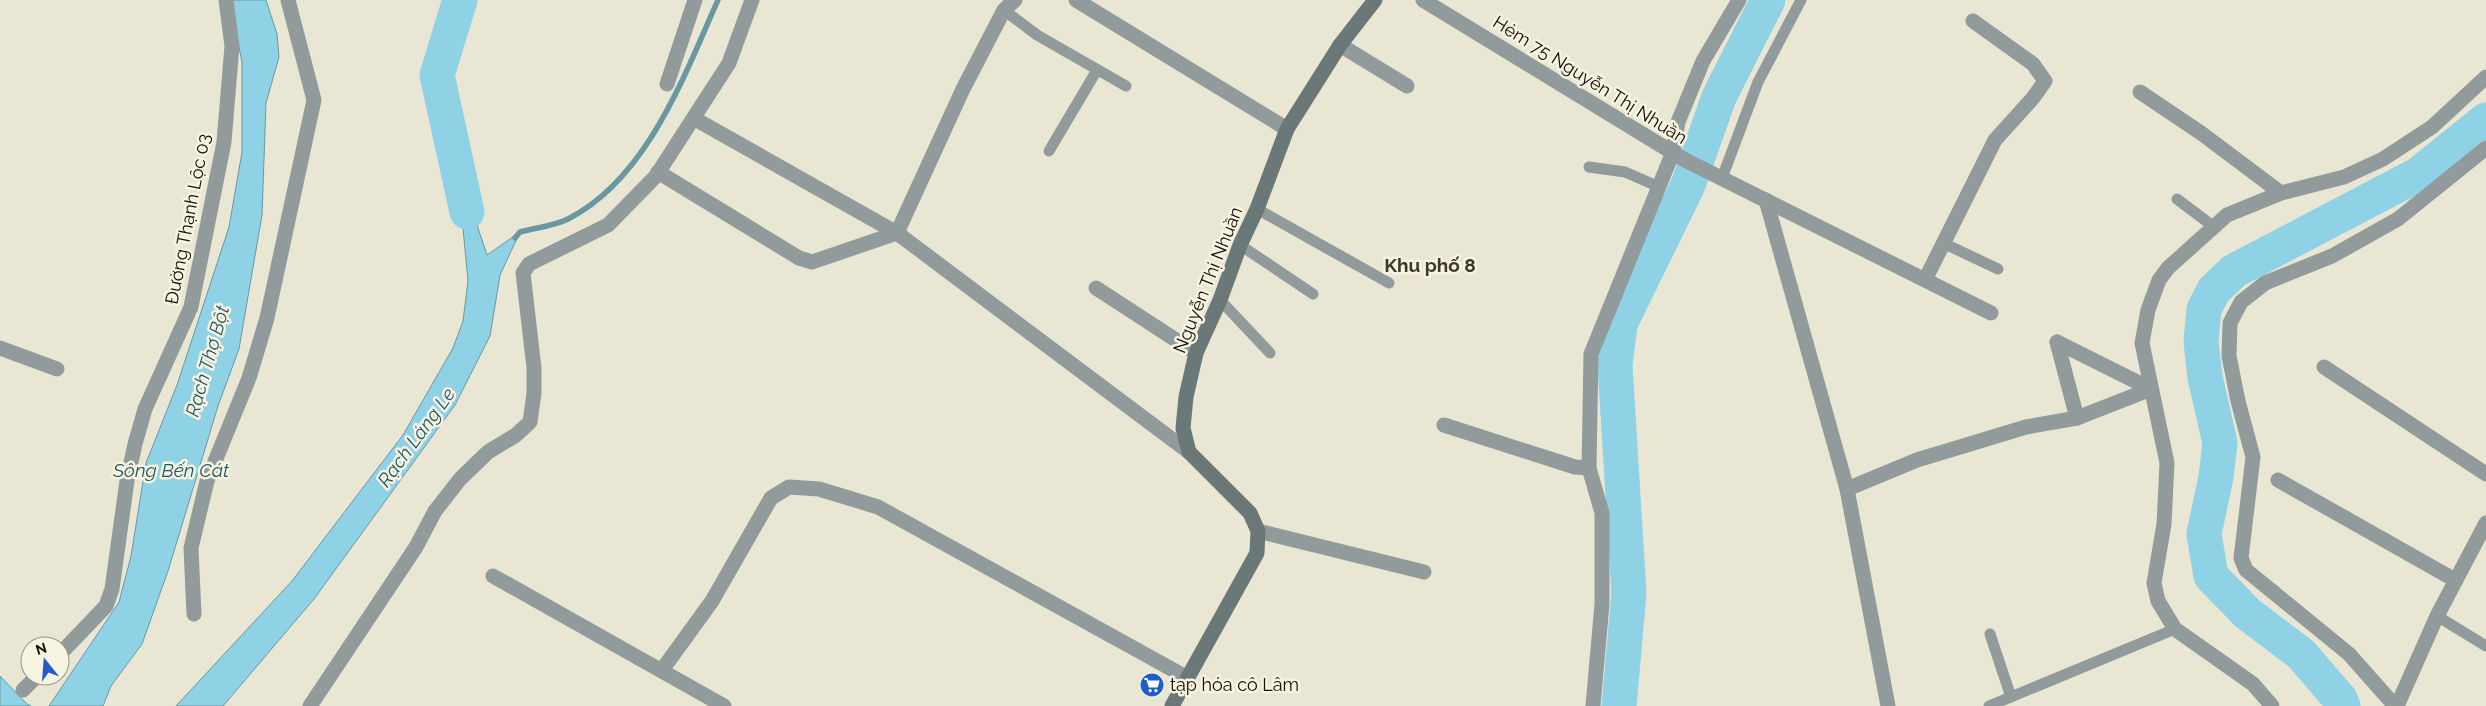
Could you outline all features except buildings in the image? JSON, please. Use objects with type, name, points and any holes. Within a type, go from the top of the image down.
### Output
[{"type":"street","name":"Đường Thạnh Lộc 03","points":[[70,644],[106,606],[112,589],[127,481],[135,444],[145,409],[191,307],[224,142],[232,46],[226,0]]},
{"type":"street","points":[[194,614],[191,548],[207,481],[249,378],[267,318],[314,100],[288,0]]},
{"type":"street","points":[[667,84],[695,0]]},
{"type":"street","points":[[310,706],[416,547],[435,511],[460,478],[488,452],[516,435],[530,422],[534,393],[534,368],[523,273],[529,264],[608,225],[658,172],[695,119],[729,63],[752,0]]},
{"type":"street","points":[[1076,0],[1287,129]]},
{"type":"street","name":"Nguyễn Thị Nhuần","points":[[1189,452],[1183,428],[1186,397],[1196,353],[1257,209],[1287,129],[1340,44],[1376,0]]},
{"type":"street","name":"Hẻm 75 Nguyễn Thị Nhuần","points":[[1424,0],[1679,156],[1991,313]]},
{"type":"street","points":[[1593,706],[1602,604],[1602,512],[1589,468],[1590,354],[1657,186],[1679,156],[1678,122],[1703,61],[1739,0]]},
{"type":"street","points":[[658,172],[690,194],[799,258],[812,262],[897,233],[963,89],[1010,5]]},
{"type":"street","points":[[1925,280],[1995,140],[2033,98],[2045,81],[2033,64],[1973,21]]},
{"type":"street","points":[[1340,44],[1407,86]]},
{"type":"street","points":[[2272,706],[2252,684],[2175,629],[2158,600],[2154,582],[2164,524],[2167,463],[2142,342],[2148,310],[2159,280],[2168,268],[2227,216],[2281,193],[2344,177],[2383,159],[2432,127],[2486,77]]},
{"type":"street","points":[[2140,92],[2201,133],[2281,193]]},
{"type":"street","points":[[695,119],[897,233],[1189,452],[1250,513],[1258,531],[1257,553],[1186,677],[1177,705]]},
{"type":"street","points":[[2486,148],[2398,219],[2332,256],[2265,283],[2241,302],[2230,323],[2229,356],[2238,401],[2253,457],[2241,558],[2246,570],[2349,654],[2396,706],[2437,616],[2486,523]]},
{"type":"street","points":[[1766,200],[1847,488],[1888,706]]},
{"type":"street","points":[[1096,288],[1196,353]]},
{"type":"street","points":[[2078,418],[2057,342],[2151,389]]},
{"type":"street","points":[[0,348],[57,370]]},
{"type":"street","points":[[2324,367],[2486,474]]},
{"type":"street","points":[[1847,488],[1917,460],[2026,427],[2078,418],[2151,389]]},
{"type":"street","points":[[1444,425],[1575,467],[1589,468]]},
{"type":"street","points":[[2278,480],[2455,580]]},
{"type":"street","points":[[662,670],[712,601],[771,498],[789,487],[819,489],[878,506],[1186,677]]},
{"type":"street","points":[[1258,531],[1424,572]]},
{"type":"street","points":[[493,576],[724,706]]},
{"type":"street","points":[[23,690],[27,686]]},
{"type":"lane","points":[[1717,176],[1758,82],[1801,0]]},
{"type":"lane","points":[[1010,5],[1036,35],[1126,86]]},
{"type":"lane","points":[[1049,151],[1097,70]]},
{"type":"lane","points":[[1589,167],[1626,172],[1657,186]]},
{"type":"lane","points":[[2177,200],[2214,226]]},
{"type":"lane","points":[[1257,209],[1389,283]]},
{"type":"lane","points":[[1943,243],[1998,269]]},
{"type":"lane","points":[[1240,246],[1314,294]]},
{"type":"lane","points":[[1220,300],[1270,353]]},
{"type":"lane","points":[[2437,616],[2486,646]]},
{"type":"lane","points":[[1989,706],[2175,629]]},
{"type":"lane","points":[[1990,634],[2011,697]]},
{"type":"water","name":"Sông Bến Cát","points":[[229,0],[266,0],[277,34],[279,57],[266,103],[262,215],[239,349],[218,406],[168,571],[142,644],[111,686],[103,706],[49,706],[62,686],[70,686],[70,675],[119,602],[131,556],[146,463],[177,385],[229,227],[242,152],[242,62]]},
{"type":"water","points":[[457,165],[487,255],[520,232],[500,275],[490,336],[455,405],[314,599],[223,706],[176,706],[292,581],[403,435],[453,348],[463,321],[468,281]]},
{"type":"water","points":[[0,676],[27,704],[31,706],[0,706]]},
{"type":"waterway","name":"Rạch Láng Le","points":[[460,0],[437,75],[467,212]]},
{"type":"waterway","points":[[515,238],[520,232],[568,219],[596,201],[620,179],[660,123],[691,61],[718,0]]},
{"type":"waterway","points":[[1619,706],[1629,593],[1615,365],[1620,324],[1688,185],[1719,97],[1768,0]]},
{"type":"waterway","points":[[2343,706],[2340,699],[2301,654],[2247,613],[2211,576],[2204,534],[2216,477],[2220,443],[2205,377],[2201,342],[2204,309],[2214,290],[2234,271],[2419,174],[2486,120]]},
{"type":"place","name":"tạp hóa cô Lâm","points":[[1152,685]]},
{"type":"district","name":"Khu phố 8","points":[[1430,265]]},
{"type":"water label","name":"Rạch Thợ Bột","points":[[207,361]]}]
